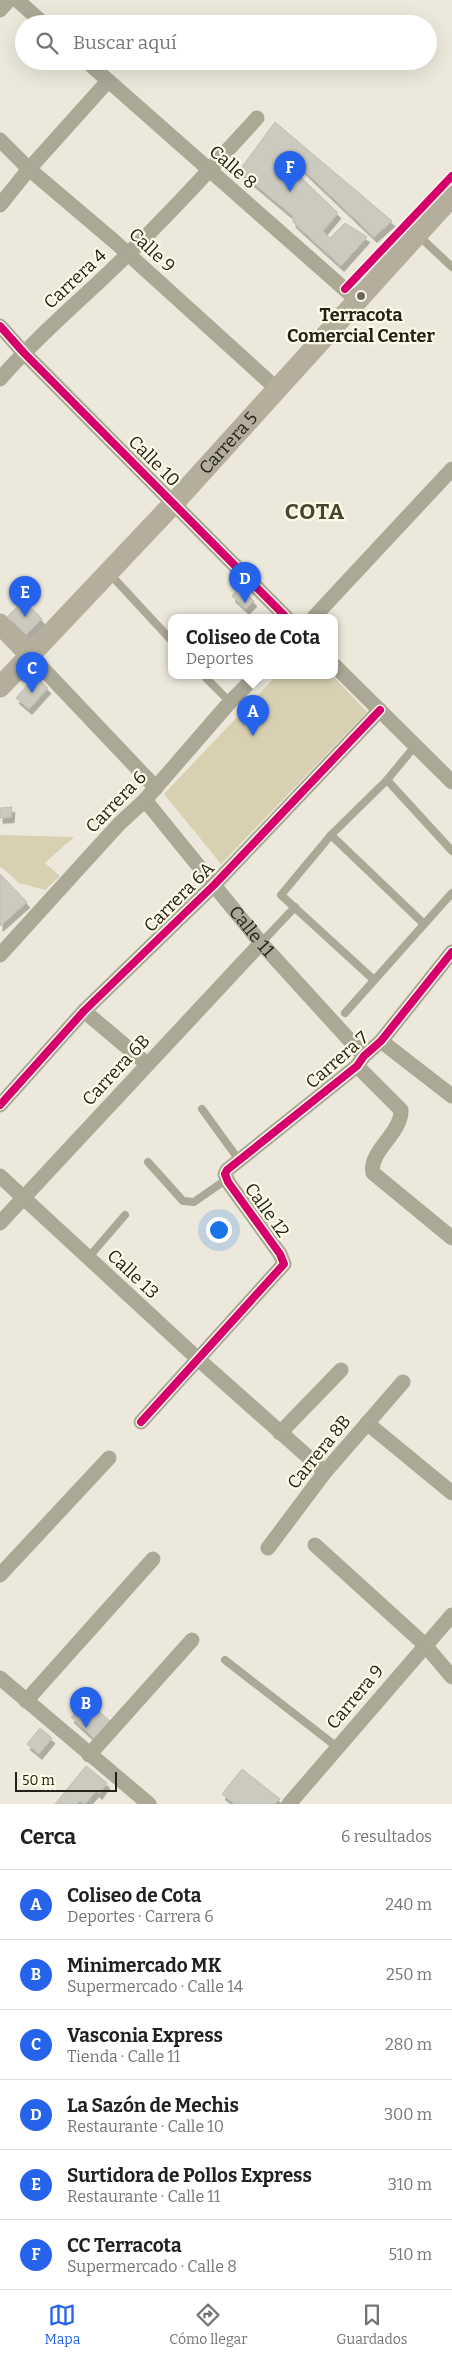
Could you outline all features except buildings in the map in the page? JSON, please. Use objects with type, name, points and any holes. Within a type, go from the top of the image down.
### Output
[{"type":"main road","name":"Carrera 5","points":[[0,687],[174,503],[452,196]]},
{"type":"main road","points":[[0,624],[30,654]]},
{"type":"street","points":[[0,10],[9,0]]},
{"type":"street","points":[[17,0],[34,15]]},
{"type":"street","name":"Calle 8","points":[[96,70],[357,300]]},
{"type":"street","points":[[0,205],[29,169],[108,81]]},
{"type":"street","name":"Carrera 4","points":[[0,380],[24,353],[129,254],[257,118]]},
{"type":"street","name":"Calle 9","points":[[0,140],[29,169],[129,254],[277,389]]},
{"type":"street","name":"Calle 10","points":[[0,326],[24,353],[283,614]]},
{"type":"street","points":[[317,614],[452,469]]},
{"type":"street","points":[[30,654],[156,788]]},
{"type":"street","points":[[338,669],[452,782]]},
{"type":"street","name":"Carrera 6","points":[[0,955],[120,824],[156,788],[230,702],[254,679]]},
{"type":"street","name":"Carrera 6A","points":[[0,1105],[84,1011],[214,885],[380,710]]},
{"type":"street","name":"Calle 11","points":[[145,800],[261,943],[401,1110],[400,1122],[373,1162],[373,1173],[452,1238]]},
{"type":"street","name":"Carrera 6B","points":[[0,1223],[261,943]]},
{"type":"street","name":"Carrera 7","points":[[226,1176],[239,1160],[360,1061],[381,1041],[452,952]]},
{"type":"street","points":[[84,1011],[147,1064]]},
{"type":"street","points":[[381,1041],[452,1096]]},
{"type":"street","name":"Calle 13","points":[[0,1176],[198,1359],[326,1472]]},
{"type":"street","name":"Calle 12","points":[[198,1359],[284,1264],[280,1254],[226,1176]]},
{"type":"street","points":[[141,1422],[198,1359]]},
{"type":"street","points":[[280,1433],[341,1370]]},
{"type":"street","name":"Carrera 8B","points":[[268,1548],[326,1472],[403,1382]]},
{"type":"street","points":[[367,1423],[452,1493]]},
{"type":"street","points":[[0,1575],[109,1458]]},
{"type":"street","points":[[315,1545],[424,1644],[452,1677]]},
{"type":"street","points":[[26,1701],[153,1559]]},
{"type":"street","name":"Carrera 9","points":[[288,1804],[424,1644],[452,1615]]},
{"type":"street","points":[[89,1755],[192,1640]]},
{"type":"street","points":[[0,1678],[89,1755],[150,1804]]},
{"type":"lane","points":[[417,235],[452,267]]},
{"type":"lane","points":[[109,573],[168,637]]},
{"type":"lane","points":[[207,679],[230,702]]},
{"type":"lane","points":[[374,980],[281,895],[331,835],[387,780],[410,752],[417,747]]},
{"type":"lane","points":[[387,780],[452,851]]},
{"type":"lane","points":[[331,835],[424,924]]},
{"type":"lane","points":[[345,1014],[452,893]]},
{"type":"lane","points":[[261,943],[295,906]]},
{"type":"lane","points":[[202,1109],[239,1160]]},
{"type":"lane","points":[[148,1162],[184,1201],[194,1202],[226,1176]]},
{"type":"lane","points":[[88,1258],[124,1215]]},
{"type":"lane","points":[[225,1660],[337,1747]]},
{"type":"shaded area","points":[[273,679],[336,679],[367,712],[221,864],[164,794]]},
{"type":"shaded area","points":[[0,835],[74,837],[45,863],[60,876],[45,890],[19,883],[0,866]]},
{"type":"cycle path","points":[[345,289],[452,176]]},
{"type":"cycle path","points":[[0,326],[24,353],[283,614]]},
{"type":"cycle path","points":[[0,1105],[84,1011],[214,885],[380,710]]},
{"type":"cycle path","points":[[141,1422],[284,1264],[280,1254],[228,1182],[225,1174],[227,1170],[357,1066],[364,1056],[381,1041],[452,952]]},
{"type":"place","name":"CC Terracota","points":[[290,192]]},
{"type":"place","name":"Terracota Comercial Center","points":[[361,296]]},
{"type":"place","name":"La Sazón de Mechis","points":[[245,603]]},
{"type":"place","name":"Surtidora de Pollos Express","points":[[25,617]]},
{"type":"place","name":"Vasconia Express","points":[[32,693]]},
{"type":"place","name":"Coliseo de Cota","points":[[253,736]]},
{"type":"place","name":"Minimercado MK","points":[[86,1728]]},
{"type":"district","name":"COTA","points":[[315,511]]}]
